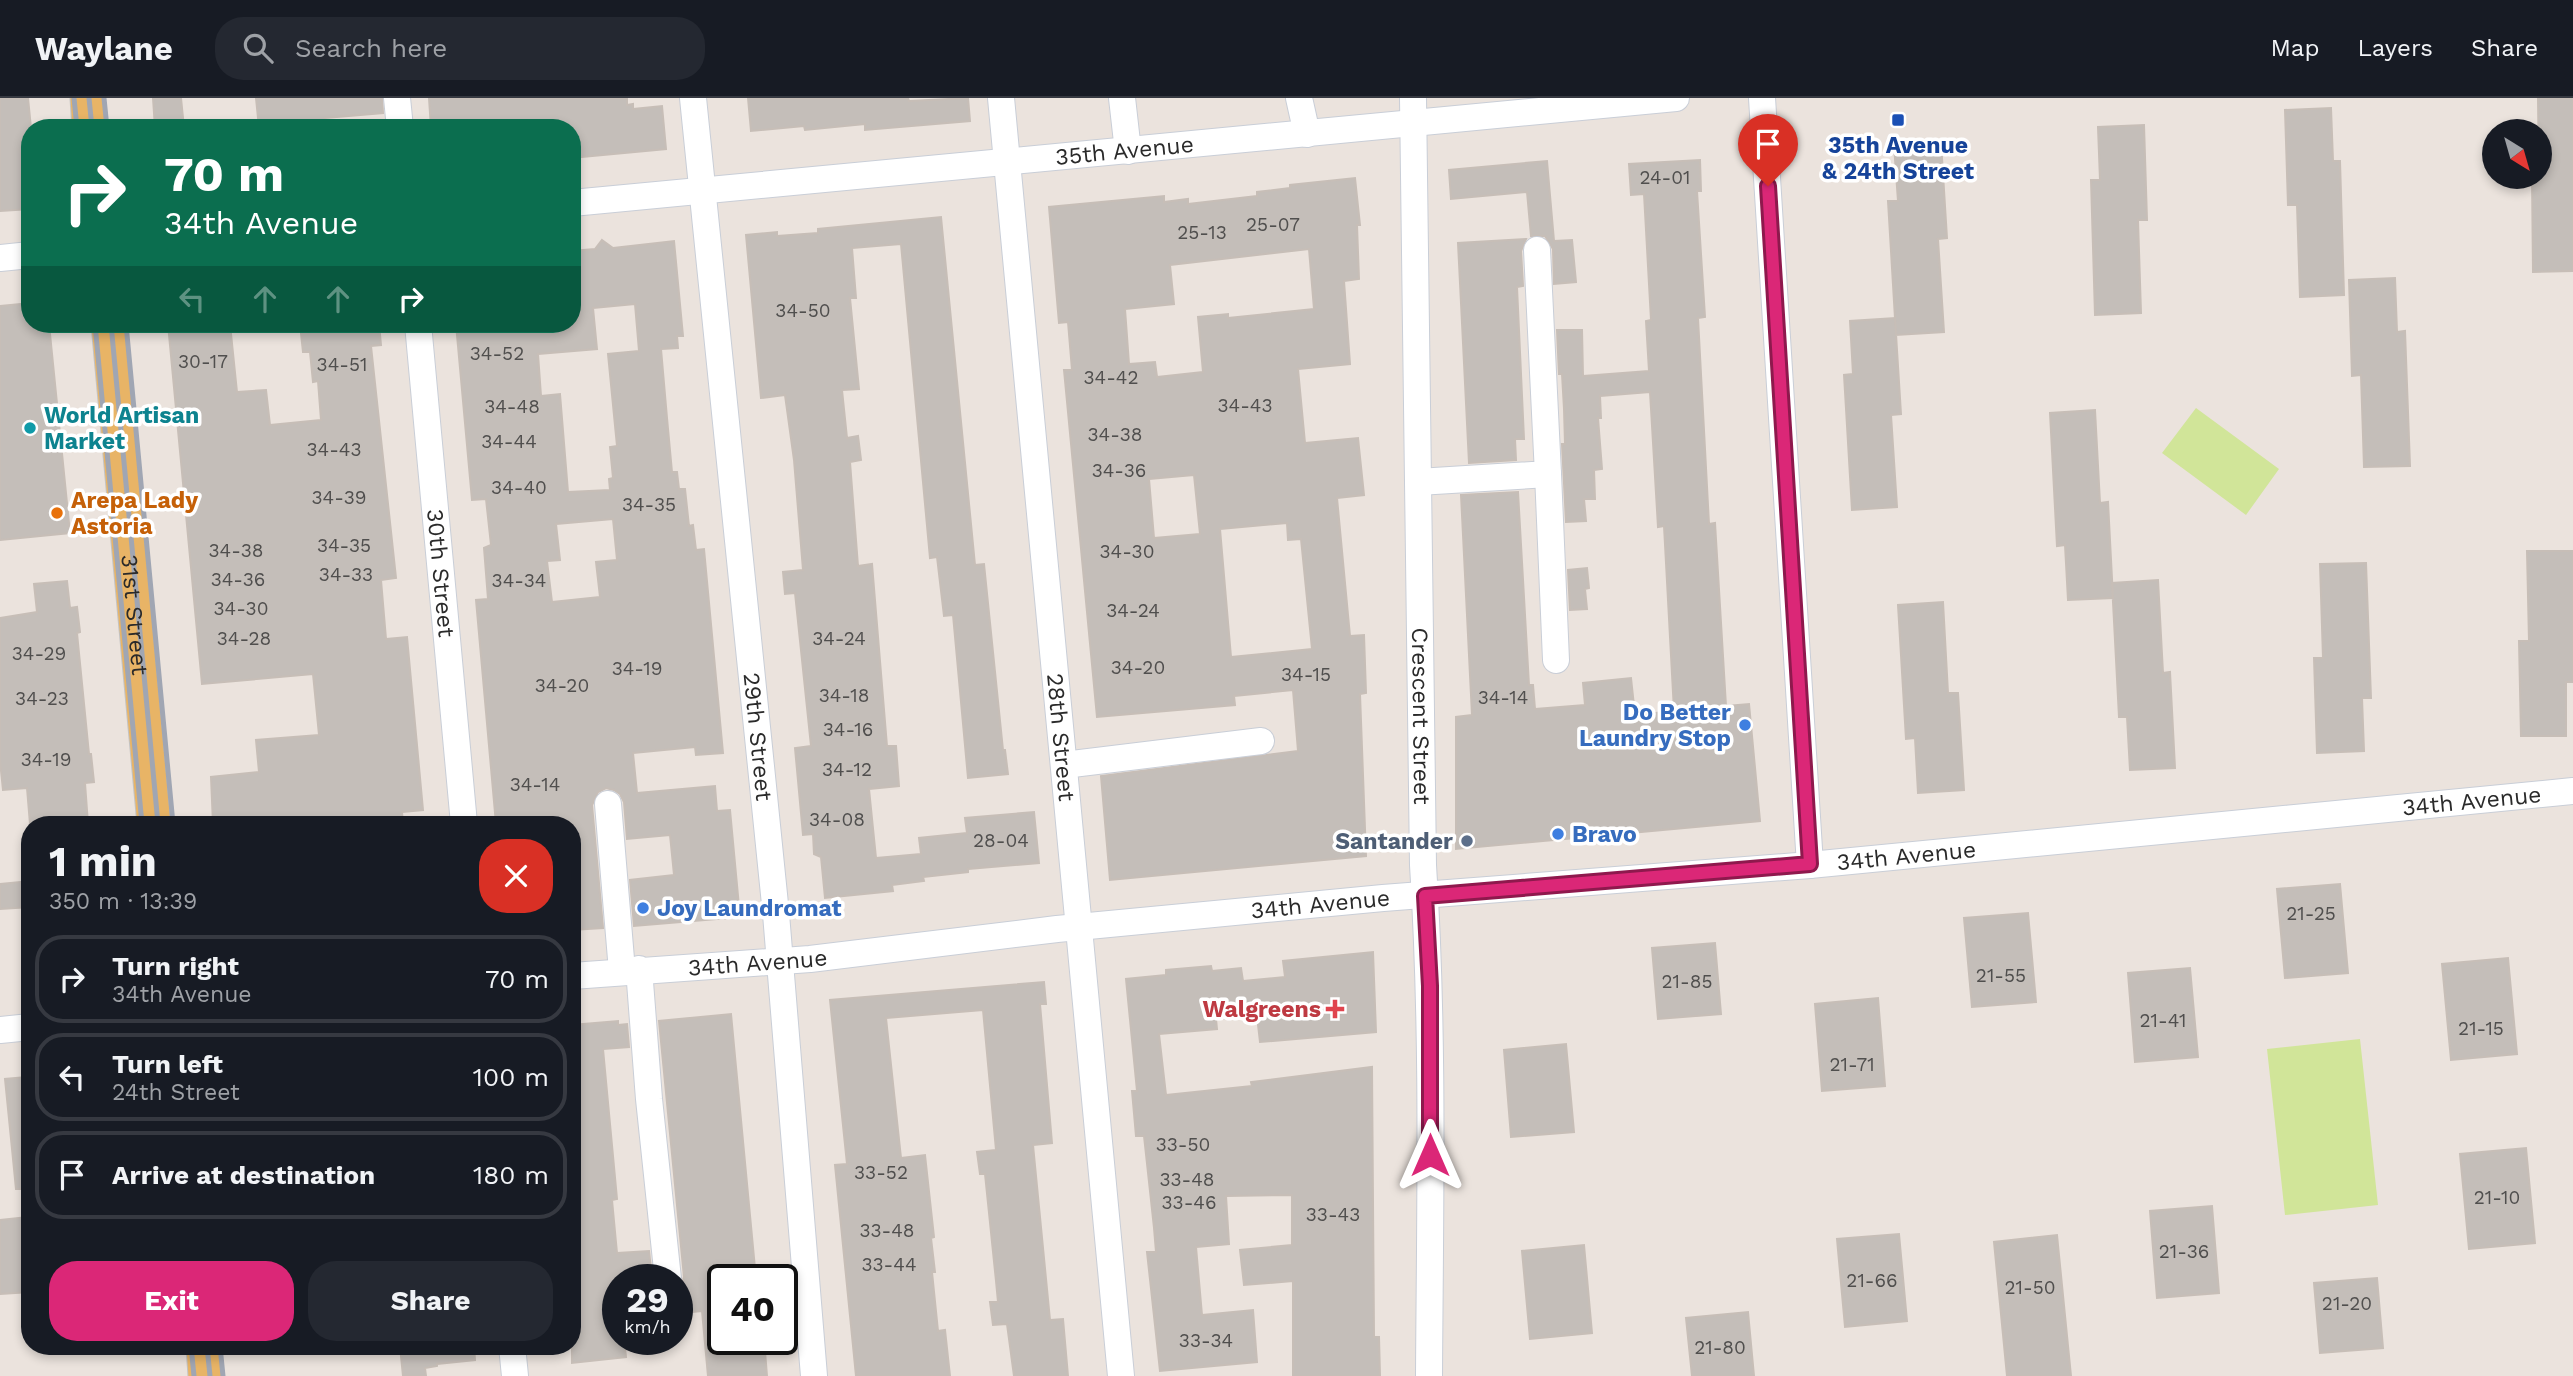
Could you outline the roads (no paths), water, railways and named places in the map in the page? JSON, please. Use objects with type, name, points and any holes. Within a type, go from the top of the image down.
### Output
[{"type":"main road","points":[[87,98],[88,119]]},
{"type":"main road","name":"31st Street","points":[[109,333],[153,816]]},
{"type":"main road","points":[[203,1355],[205,1376]]},
{"type":"street","points":[[397,98],[399,119]]},
{"type":"street","name":"29th Street","points":[[693,98],[780,961],[814,1376]]},
{"type":"street","name":"28th Street","points":[[1001,98],[1122,1376]]},
{"type":"street","points":[[1122,98],[1128,151]]},
{"type":"street","points":[[1299,98],[1307,134]]},
{"type":"street","name":"35th Avenue","points":[[581,202],[1307,134],[1413,111],[1676,98]]},
{"type":"street","points":[[1762,98],[1810,864]]},
{"type":"street","name":"Crescent Street","points":[[1413,111],[1425,896],[1431,1072],[1429,1376]]},
{"type":"street","points":[[1537,250],[1556,660]]},
{"type":"street","points":[[0,258],[21,256]]},
{"type":"street","name":"30th Street","points":[[419,333],[463,816]]},
{"type":"street","points":[[1418,482],[1548,474]]},
{"type":"street","points":[[1064,765],[1262,741]]},
{"type":"street","name":"34th Avenue","points":[[581,975],[780,961],[1079,927],[1810,864],[2573,791]]},
{"type":"street","points":[[608,804],[649,1100],[666,1264]]},
{"type":"street","points":[[0,1030],[21,1028]]},
{"type":"street","points":[[513,1355],[515,1376]]},
{"type":"railway","points":[[74,98],[76,119]]},
{"type":"railway","points":[[89,98],[91,119]]},
{"type":"railway","points":[[104,98],[106,119]]},
{"type":"railway","points":[[96,333],[141,816]]},
{"type":"railway","points":[[112,333],[157,816]]},
{"type":"railway","points":[[127,333],[172,816]]},
{"type":"railway","points":[[192,1355],[194,1376]]},
{"type":"railway","points":[[208,1355],[210,1376]]},
{"type":"railway","points":[[221,1355],[223,1376]]},
{"type":"place","name":"35th Avenue & 24th Street","points":[[1898,120]]},
{"type":"place","name":"World Artisan Market","points":[[30,428]]},
{"type":"place","name":"Arepa Lady Astoria","points":[[57,513]]},
{"type":"place","name":"Do Better Laundry Stop","points":[[1745,725]]},
{"type":"place","name":"Bravo","points":[[1558,834]]},
{"type":"place","name":"Santander","points":[[1467,841]]},
{"type":"place","name":"Joy Laundromat","points":[[643,908]]},
{"type":"place","name":"Walgreens","points":[[1335,1009]]}]
